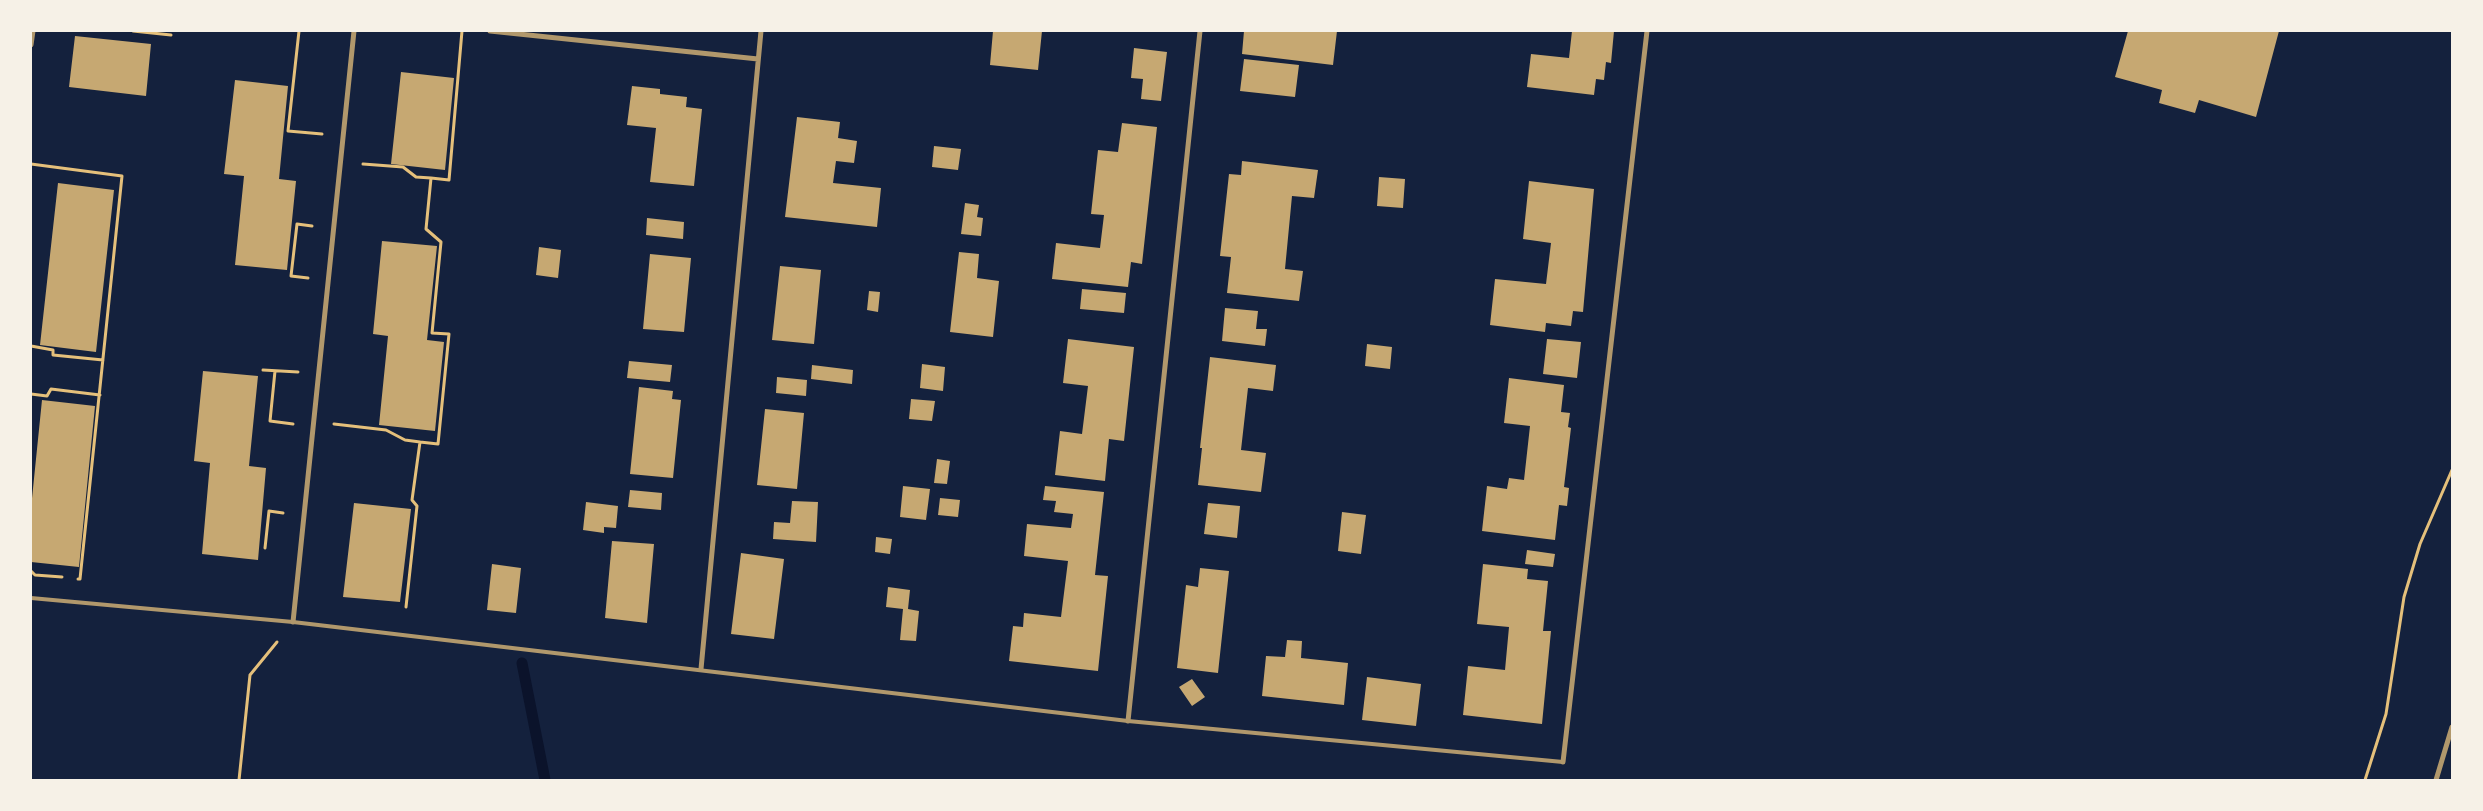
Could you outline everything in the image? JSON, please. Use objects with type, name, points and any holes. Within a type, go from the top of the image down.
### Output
[{"type":"street","points":[[31,45],[33,31]]},
{"type":"street","points":[[293,622],[354,31]]},
{"type":"street","points":[[490,31],[758,59]]},
{"type":"street","points":[[701,669],[761,31]]},
{"type":"street","points":[[1128,721],[1200,31]]},
{"type":"street","points":[[1563,762],[1647,31]]},
{"type":"street","points":[[2436,780],[2452,727]]},
{"type":"lane","points":[[31,598],[293,622],[1128,721],[1563,762]]},
{"type":"path","points":[[133,31],[171,35]]},
{"type":"path","points":[[299,31],[288,131],[343,137]]},
{"type":"path","points":[[340,162],[403,167],[416,177],[448,180],[462,31]]},
{"type":"path","points":[[31,164],[122,176],[80,579],[35,574],[31,571]]},
{"type":"path","points":[[275,370],[270,421],[386,430],[405,440],[438,444],[449,334],[432,332],[441,242],[426,228],[431,178]]},
{"type":"path","points":[[328,280],[291,276],[297,224],[334,229]]},
{"type":"path","points":[[31,346],[53,350],[53,355],[103,360]]},
{"type":"path","points":[[263,370],[318,374]]},
{"type":"path","points":[[31,394],[48,396],[51,389],[100,395]]},
{"type":"path","points":[[406,607],[417,506],[412,500],[420,442]]},
{"type":"path","points":[[2365,780],[2386,714],[2406,590],[2420,544],[2452,470]]},
{"type":"path","points":[[265,548],[269,511],[304,515]]},
{"type":"path","points":[[239,780],[250,676],[293,622]]},
{"type":"building","points":[[993,31],[1042,31],[1038,70],[990,65]]},
{"type":"building","points":[[1244,31],[1337,31],[1333,65],[1242,54]]},
{"type":"building","points":[[1572,31],[1614,31],[1611,63],[1606,62],[1604,80],[1596,79],[1594,95],[1527,87],[1531,54],[1569,58]]},
{"type":"building","points":[[2128,31],[2279,31],[2256,117],[2199,100],[2195,113],[2159,103],[2162,90],[2115,77]]},
{"type":"building","points":[[75,36],[151,44],[146,96],[69,87]]},
{"type":"building","points":[[1134,48],[1167,52],[1161,101],[1141,99],[1143,79],[1131,78]]},
{"type":"building","points":[[1244,59],[1299,65],[1295,97],[1240,91]]},
{"type":"building","points":[[401,72],[454,78],[445,170],[391,164]]},
{"type":"building","points":[[235,80],[288,86],[279,179],[296,181],[287,270],[235,265],[244,176],[224,174]]},
{"type":"building","points":[[632,86],[660,89],[660,94],[687,97],[686,107],[702,109],[694,186],[650,182],[656,128],[627,125]]},
{"type":"building","points":[[797,117],[840,122],[838,138],[857,141],[854,163],[836,161],[833,183],[881,188],[877,227],[785,217]]},
{"type":"building","points":[[1122,123],[1157,127],[1142,264],[1131,262],[1128,287],[1052,279],[1056,243],[1100,248],[1104,215],[1091,214],[1098,150],[1118,152]]},
{"type":"building","points":[[934,146],[961,149],[958,170],[932,167]]},
{"type":"building","points":[[1242,161],[1318,170],[1314,198],[1292,196],[1285,269],[1303,271],[1299,301],[1227,293],[1231,257],[1220,256],[1229,174],[1241,175]]},
{"type":"building","points":[[1379,177],[1405,179],[1403,208],[1377,206]]},
{"type":"building","points":[[1529,181],[1594,189],[1583,312],[1573,311],[1571,326],[1546,323],[1545,332],[1490,325],[1495,279],[1546,284],[1551,243],[1523,239]]},
{"type":"building","points":[[58,183],[114,190],[96,352],[40,345]]},
{"type":"building","points":[[965,203],[979,205],[977,217],[983,218],[981,236],[961,234]]},
{"type":"building","points":[[647,218],[684,222],[683,239],[646,235]]},
{"type":"building","points":[[382,241],[437,246],[427,340],[444,342],[435,431],[379,425],[388,336],[373,334]]},
{"type":"building","points":[[539,247],[561,250],[558,278],[536,275]]},
{"type":"building","points":[[959,252],[979,254],[977,278],[999,281],[993,337],[950,332]]},
{"type":"building","points":[[650,254],[691,258],[684,332],[643,329]]},
{"type":"building","points":[[780,266],[821,270],[814,344],[772,340]]},
{"type":"building","points":[[1082,289],[1126,293],[1124,313],[1080,309]]},
{"type":"building","points":[[869,291],[880,292],[878,312],[867,310]]},
{"type":"building","points":[[1225,308],[1258,311],[1256,329],[1267,329],[1265,346],[1222,341]]},
{"type":"building","points":[[1068,339],[1134,347],[1124,441],[1109,439],[1105,481],[1055,475],[1060,431],[1082,434],[1088,386],[1063,383]]},
{"type":"building","points":[[1547,339],[1581,342],[1577,378],[1543,374]]},
{"type":"building","points":[[1367,344],[1392,347],[1390,369],[1365,366]]},
{"type":"building","points":[[1210,357],[1276,365],[1273,391],[1248,388],[1241,450],[1266,453],[1261,492],[1198,485]]},
{"type":"building","points":[[629,361],[672,365],[670,382],[627,378]]},
{"type":"building","points":[[922,364],[945,367],[943,391],[920,388]]},
{"type":"building","points":[[812,365],[853,370],[852,384],[811,379]]},
{"type":"building","points":[[203,371],[258,376],[249,466],[266,468],[258,560],[202,554],[210,463],[194,461]]},
{"type":"building","points":[[777,377],[807,380],[806,396],[776,393]]},
{"type":"building","points":[[1509,378],[1564,385],[1561,412],[1570,413],[1568,427],[1571,428],[1564,487],[1569,488],[1567,506],[1559,505],[1555,540],[1482,531],[1487,486],[1507,489],[1509,478],[1524,480],[1530,426],[1504,423]]},
{"type":"building","points":[[639,387],[673,391],[672,399],[681,400],[673,478],[630,474]]},
{"type":"building","points":[[911,399],[935,401],[932,421],[909,419]]},
{"type":"building","points":[[42,400],[95,406],[79,567],[31,562],[31,508]]},
{"type":"building","points":[[765,409],[804,413],[797,489],[757,485]]},
{"type":"building","points":[[937,459],[950,461],[947,484],[934,483]]},
{"type":"building","points":[[903,486],[930,489],[926,520],[900,517]]},
{"type":"building","points":[[1045,486],[1104,492],[1095,575],[1108,576],[1098,671],[1009,661],[1013,626],[1023,627],[1024,613],[1061,617],[1068,561],[1024,556],[1027,524],[1071,528],[1073,514],[1054,512],[1056,501],[1043,500]]},
{"type":"building","points":[[630,490],[662,493],[661,510],[628,507]]},
{"type":"building","points":[[940,498],[960,500],[958,517],[938,515]]},
{"type":"building","points":[[792,501],[818,502],[816,542],[773,539],[774,522],[790,523]]},
{"type":"building","points":[[586,502],[618,506],[616,528],[604,527],[604,533],[583,530]]},
{"type":"building","points":[[354,503],[411,509],[400,602],[343,597]]},
{"type":"building","points":[[1208,503],[1240,506],[1237,538],[1204,534]]},
{"type":"building","points":[[1342,512],[1366,515],[1361,554],[1338,551]]},
{"type":"building","points":[[876,537],[892,539],[890,554],[875,552]]},
{"type":"building","points":[[612,541],[654,544],[647,623],[605,618]]},
{"type":"building","points":[[1527,550],[1555,554],[1553,567],[1525,564]]},
{"type":"building","points":[[741,553],[784,559],[774,639],[731,634]]},
{"type":"building","points":[[492,564],[521,568],[516,613],[487,610]]},
{"type":"building","points":[[1483,564],[1528,569],[1527,579],[1548,581],[1543,631],[1551,631],[1542,724],[1463,715],[1468,666],[1505,670],[1509,627],[1477,624]]},
{"type":"building","points":[[1200,568],[1229,571],[1218,673],[1177,668],[1186,585],[1198,587]]},
{"type":"building","points":[[888,587],[910,590],[908,609],[919,611],[916,641],[900,640],[903,609],[886,607]]},
{"type":"building","points":[[1287,640],[1302,641],[1301,658],[1348,663],[1344,705],[1262,696],[1266,656],[1285,657]]},
{"type":"building","points":[[1367,677],[1421,684],[1416,726],[1362,720]]},
{"type":"building","points":[[1192,679],[1205,697],[1192,706],[1179,687]]},
{"type":"waterway","points":[[522,663],[545,780]]}]
